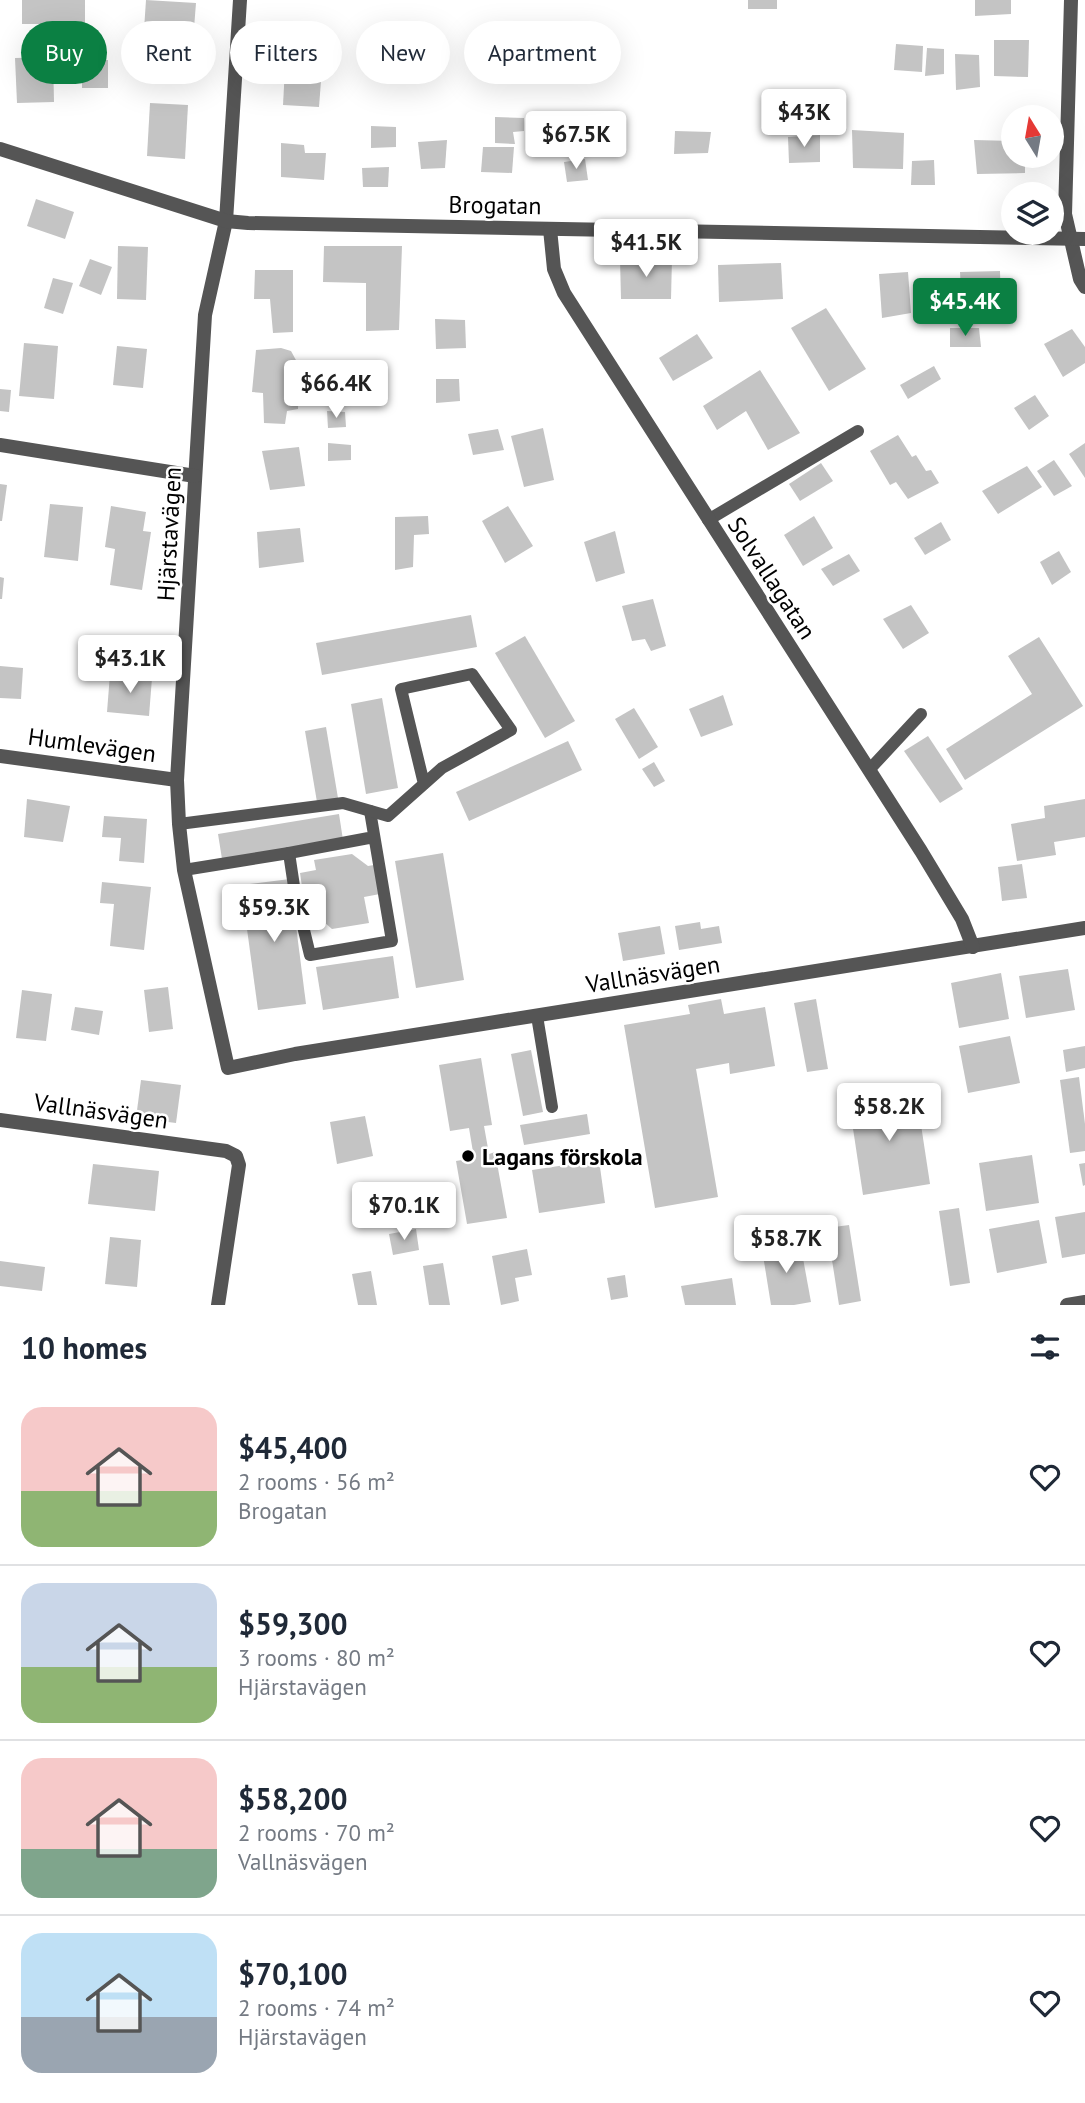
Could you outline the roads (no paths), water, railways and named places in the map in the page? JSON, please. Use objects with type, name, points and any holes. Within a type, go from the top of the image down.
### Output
[{"type":"street","name":"Hjärstavägen","points":[[228,1068],[184,870],[177,780],[205,315],[226,221],[240,0]]},
{"type":"street","points":[[1071,0],[1065,214],[1078,239],[1080,279],[1085,287]]},
{"type":"street","name":"Brogatan","points":[[0,149],[226,221],[1078,239]]},
{"type":"street","name":"Solvallagatan","points":[[550,229],[554,269],[564,293],[869,770],[962,919],[973,947]]},
{"type":"street","points":[[0,445],[195,476]]},
{"type":"street","name":"Humlevägen","points":[[0,756],[177,780]]},
{"type":"street","name":"Vallnäsvägen","points":[[228,1068],[295,1054],[1085,928]]},
{"type":"street","name":"Vallnäsvägen","points":[[0,1120],[226,1152],[236,1156],[239,1165],[218,1305]]},
{"type":"street","points":[[1067,1305],[1085,1302]]},
{"type":"lane","points":[[708,520],[858,431]]},
{"type":"lane","points":[[179,824],[344,803],[388,817],[424,785],[442,768],[511,730],[472,674],[401,689],[424,785]]},
{"type":"lane","points":[[869,770],[920,714]]},
{"type":"lane","points":[[289,853],[295,893],[310,956],[392,941],[370,811]]},
{"type":"lane","points":[[184,870],[374,836]]},
{"type":"lane","points":[[537,1016],[552,1107]]},
{"type":"place","name":"Lagans förskola","points":[[468,1156]]}]
